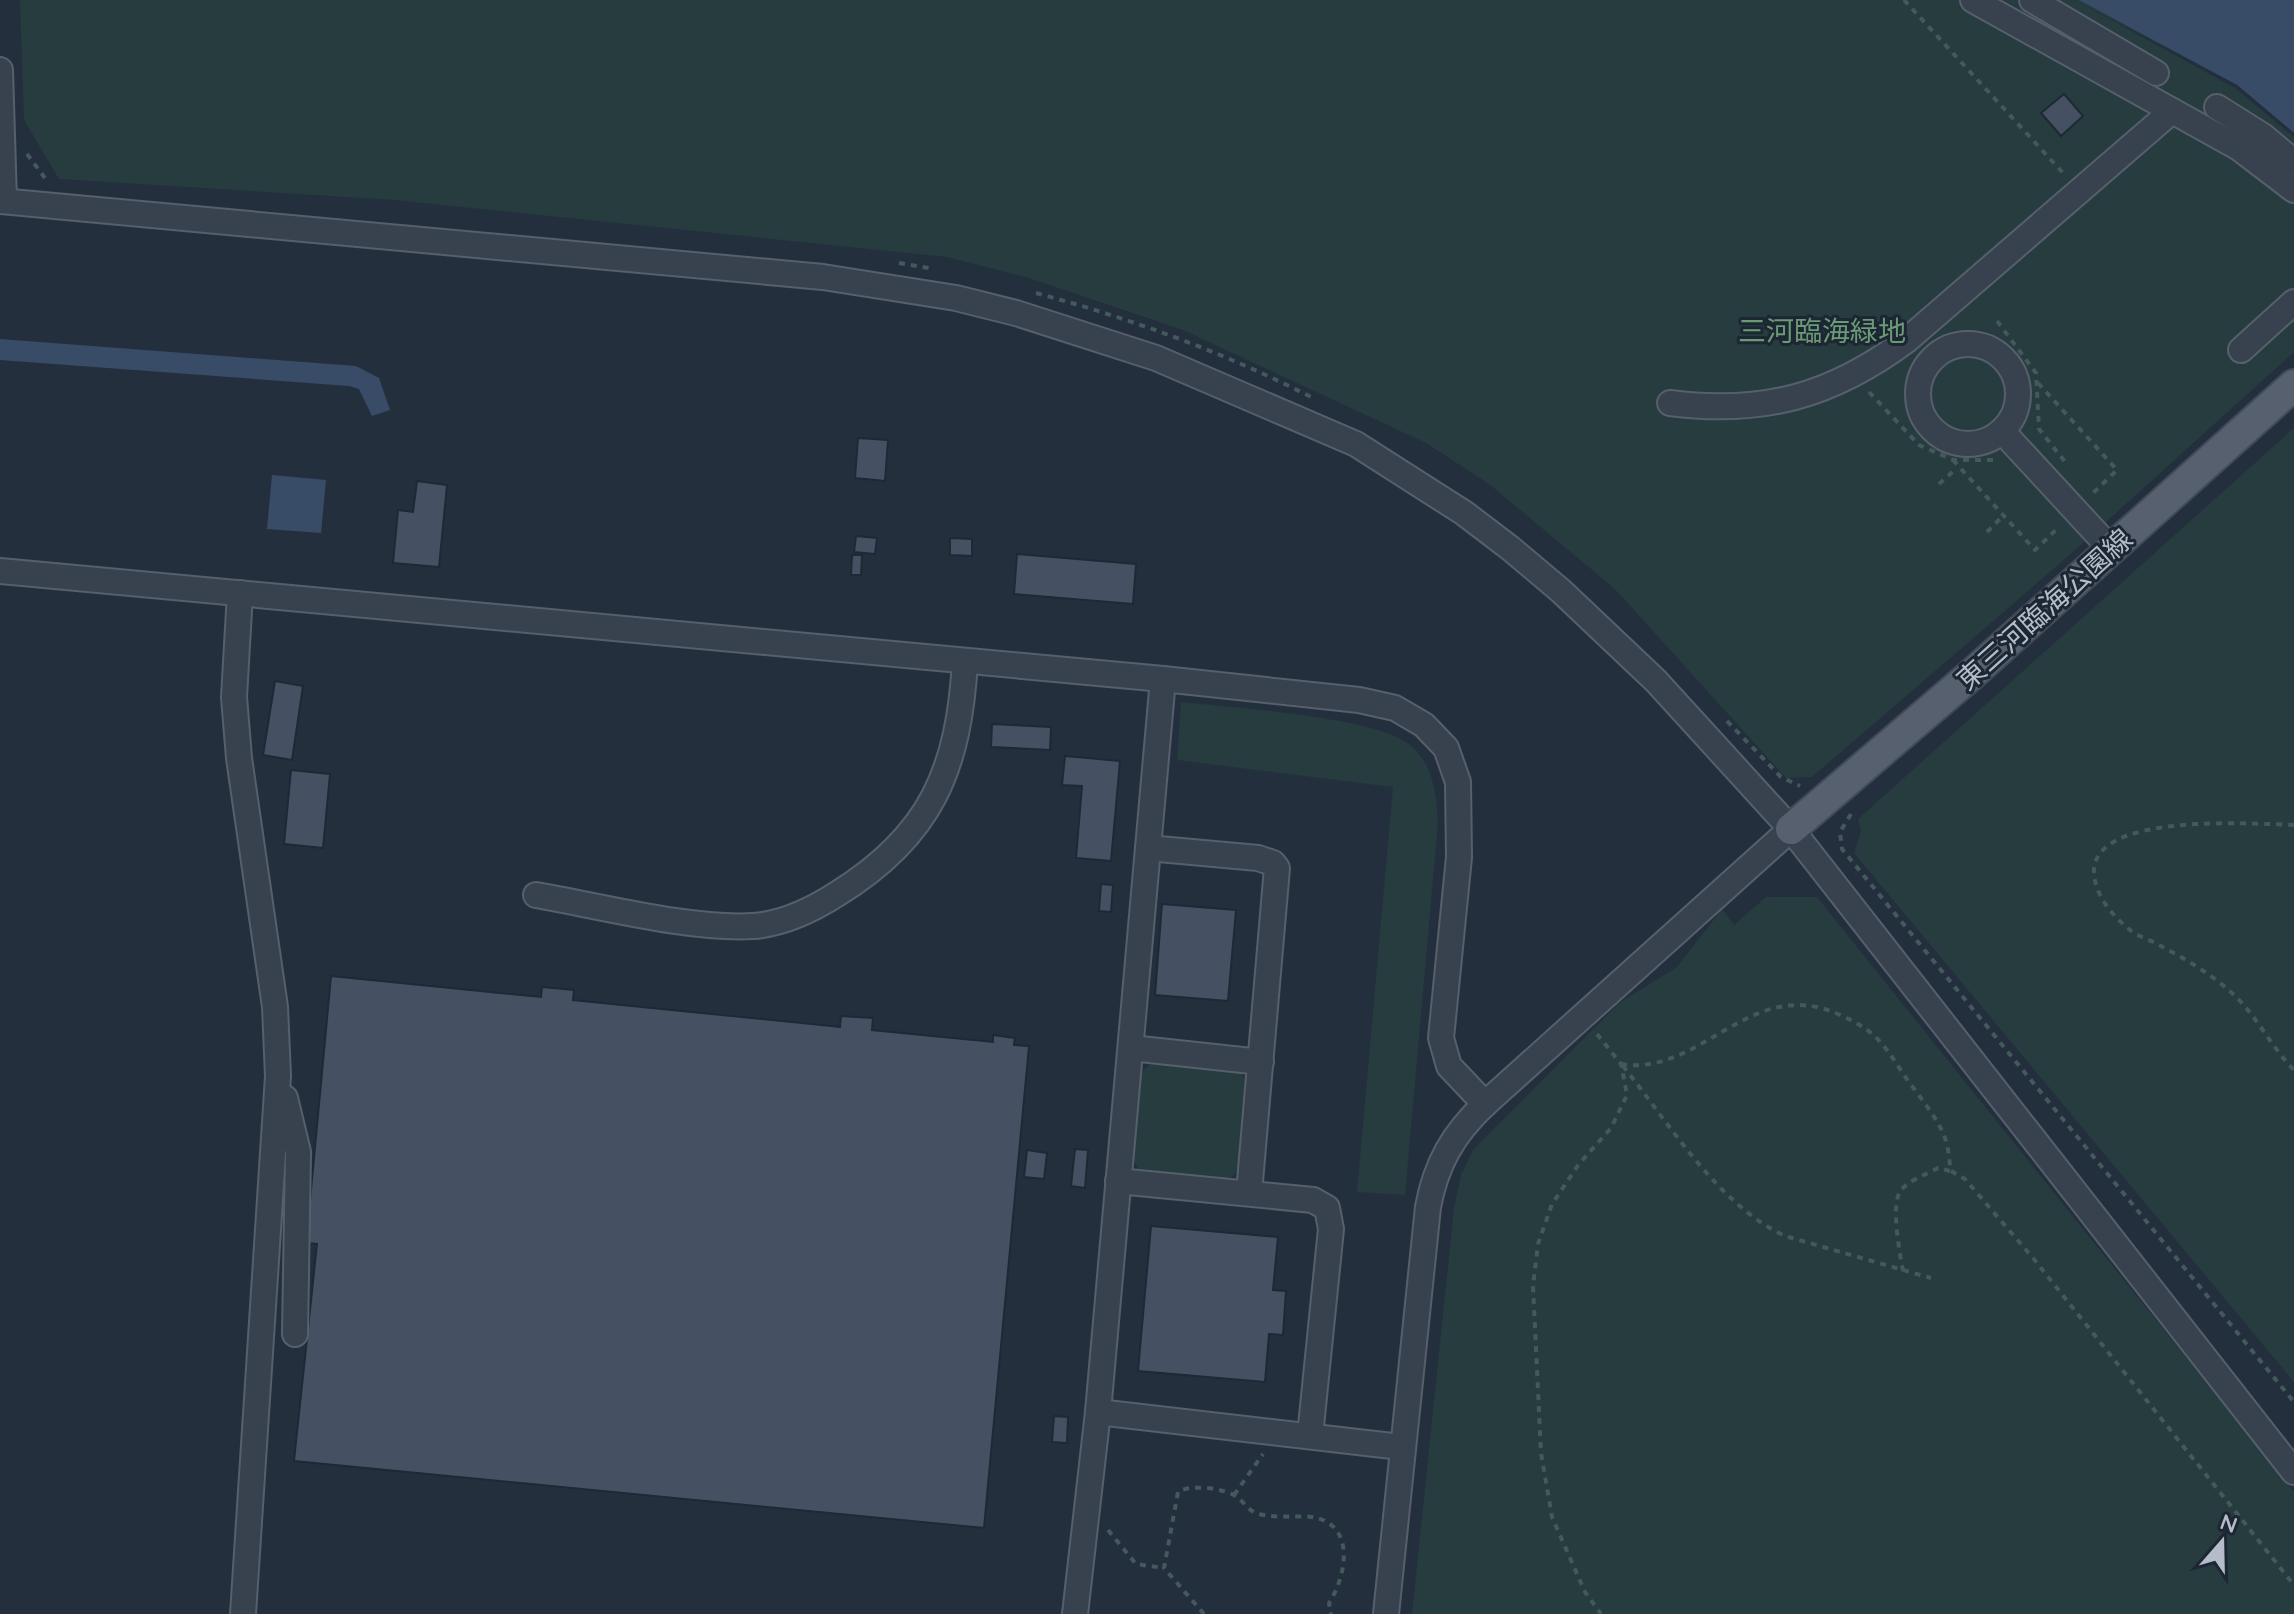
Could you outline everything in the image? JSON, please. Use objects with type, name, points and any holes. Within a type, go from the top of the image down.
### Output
[{"type":"main road","name":"東三河臨海公園線","points":[[1791,829],[2294,385]]},
{"type":"street","points":[[1973,0],[2239,148],[2294,190]]},
{"type":"street","points":[[2032,0],[2156,73]]},
{"type":"street","points":[[0,70],[2,201],[823,277],[971,302],[1156,358],[1356,444],[1464,513],[1561,591],[1656,681],[1791,829],[2294,1472]]},
{"type":"street","points":[[2217,107],[2263,136],[2294,162]]},
{"type":"street","points":[[1670,403],[1711,408],[1758,406],[1795,399],[1854,375],[1907,340],[2172,111]]},
{"type":"street","points":[[2241,350],[2294,302]]},
{"type":"street","points":[[1962,344],[1978,345],[2001,357],[2014,375],[2018,390],[2014,413],[2002,431],[1981,442],[1965,443],[1942,436],[1931,427],[1918,396],[1921,376],[1932,359],[1946,349],[1962,344]]},
{"type":"street","points":[[2002,431],[2111,549]]},
{"type":"street","points":[[0,571],[1163,679],[1378,703],[1412,716],[1446,748],[1458,782],[1461,812],[1441,1038],[1449,1066],[1485,1104]]},
{"type":"street","points":[[240,593],[234,697],[239,758],[275,1007],[278,1076],[243,1614]]},
{"type":"street","points":[[536,895],[722,927],[756,926],[788,920],[820,905],[886,862],[909,837],[931,800],[948,767],[965,661]]},
{"type":"street","points":[[1075,1614],[1098,1412],[1163,679]]},
{"type":"street","points":[[1386,1614],[1401,1447],[1431,1188],[1452,1139],[1581,1015],[1791,829]]},
{"type":"street","points":[[1148,848],[1258,858],[1273,863],[1277,868],[1249,1193]]},
{"type":"street","points":[[1131,1048],[1261,1062]]},
{"type":"street","points":[[278,1076],[298,1152],[295,1334]]},
{"type":"street","points":[[1118,1181],[1321,1203],[1330,1215],[1310,1436]]},
{"type":"street","points":[[1098,1412],[1401,1447]]},
{"type":"path","points":[[1904,0],[2079,191]]},
{"type":"path","points":[[25,152],[53,187]]},
{"type":"path","points":[[892,262],[936,270]]},
{"type":"path","points":[[1034,292],[1158,329],[1247,364],[1319,401]]},
{"type":"path","points":[[1997,321],[2032,363],[2038,383],[2039,429],[2072,471]]},
{"type":"path","points":[[1854,375],[1919,445],[1953,460],[1992,458],[2006,464]]},
{"type":"path","points":[[2038,383],[2117,470],[2092,494]]},
{"type":"path","points":[[1953,460],[1957,468],[2035,550],[2064,523],[2070,529]]},
{"type":"path","points":[[1939,484],[1957,468]]},
{"type":"path","points":[[2082,482],[2101,503]]},
{"type":"path","points":[[1987,532],[2002,517]]},
{"type":"path","points":[[1725,719],[1781,777],[1796,785],[1810,786]]},
{"type":"path","points":[[1862,804],[1850,815],[1840,832],[1842,849],[2294,1402]]},
{"type":"path","points":[[2294,825],[2217,824],[2140,830],[2106,845],[2098,852],[2094,871],[2100,897],[2114,915],[2132,932],[2159,945],[2233,993],[2294,1070]]},
{"type":"path","points":[[1621,1064],[1636,1066],[1660,1062],[1773,1008],[1817,1004],[1868,1027],[1882,1041],[1946,1140],[1951,1171]]},
{"type":"path","points":[[1581,1015],[1729,1198],[1763,1226],[1785,1236],[1931,1278]]},
{"type":"path","points":[[1601,1614],[1585,1592],[1552,1517],[1541,1453],[1533,1286],[1538,1244],[1552,1204],[1620,1113],[1627,1095],[1621,1064]]},
{"type":"path","points":[[1903,1271],[1897,1238],[1898,1196],[1902,1188],[1938,1168],[1965,1179],[2033,1258],[2294,1585]]},
{"type":"path","points":[[1234,1495],[1278,1432]]},
{"type":"path","points":[[1164,1568],[1178,1492],[1184,1488],[1234,1495],[1257,1514],[1316,1518],[1341,1538],[1345,1546],[1343,1579],[1329,1603],[1331,1614]]},
{"type":"path","points":[[1104,1525],[1136,1564],[1164,1568],[1204,1614]]},
{"type":"green space","name":"三河臨海緑地","points":[[20,0],[2079,0],[2237,85],[2294,133],[2294,352],[2065,559],[1812,777],[1786,778],[1615,589],[1489,484],[1426,443],[1183,330],[1026,277],[947,257],[395,200],[59,179],[24,120]]},
{"type":"green space","points":[[2294,428],[2294,1382],[1854,853],[1861,830],[1858,819]]},
{"type":"green space","points":[[1181,702],[1302,715],[1367,727],[1410,745],[1429,771],[1435,791],[1438,823],[1405,1195],[1357,1192],[1393,787],[1177,760]]},
{"type":"green space","points":[[1766,897],[1817,897],[2294,1492],[2294,1614],[1412,1614],[1454,1208],[1461,1175],[1473,1150],[1619,1003],[1677,967],[1722,909],[1734,925]]},
{"type":"green space","points":[[1154,1060],[1237,1067],[1248,1083],[1239,1170],[1227,1182],[1143,1175],[1133,1160],[1141,1073]]},
{"type":"water","points":[[2079,0],[2294,0],[2294,133],[2237,85]]},
{"type":"water","points":[[0,339],[356,366],[379,378],[390,410],[372,416],[359,389],[349,386],[0,360]]},
{"type":"water","points":[[272,475],[326,480],[321,533],[267,529]]},
{"type":"pier","points":[[2075,0],[2237,85],[2294,133],[2294,137],[2235,88]]},
{"type":"building","points":[[2064,94],[2083,116],[2061,136],[2041,113]]},
{"type":"building","points":[[858,438],[888,440],[885,481],[855,478]]},
{"type":"building","points":[[417,481],[447,485],[439,567],[393,563],[398,510],[413,512]]},
{"type":"building","points":[[856,536],[877,538],[875,554],[854,552]]},
{"type":"building","points":[[950,538],[972,539],[972,556],[950,555]]},
{"type":"building","points":[[1017,554],[1136,564],[1133,604],[1014,594]]},
{"type":"building","points":[[852,555],[862,555],[861,575],[851,575]]},
{"type":"building","points":[[275,681],[303,686],[292,760],[263,755]]},
{"type":"building","points":[[992,724],[1051,727],[1050,750],[991,747]]},
{"type":"building","points":[[1065,756],[1120,761],[1111,861],[1076,858],[1082,786],[1062,785]]},
{"type":"building","points":[[291,770],[330,774],[323,848],[284,844]]},
{"type":"building","points":[[1101,884],[1113,885],[1111,912],[1099,911]]},
{"type":"building","points":[[1162,904],[1236,910],[1228,1001],[1155,995]]},
{"type":"building","points":[[331,976],[541,997],[542,987],[574,990],[573,1000],[840,1027],[841,1016],[873,1018],[872,1030],[993,1042],[993,1035],[1015,1038],[1014,1045],[1029,1046],[984,1528],[294,1461],[317,1244],[306,1243]]},
{"type":"building","points":[[1075,1149],[1088,1150],[1085,1188],[1071,1186]]},
{"type":"building","points":[[1027,1150],[1047,1153],[1044,1179],[1024,1177]]},
{"type":"building","points":[[1151,1226],[1278,1237],[1273,1290],[1286,1291],[1283,1335],[1269,1334],[1265,1382],[1138,1371]]},
{"type":"building","points":[[1054,1416],[1068,1417],[1067,1443],[1052,1442]]}]
